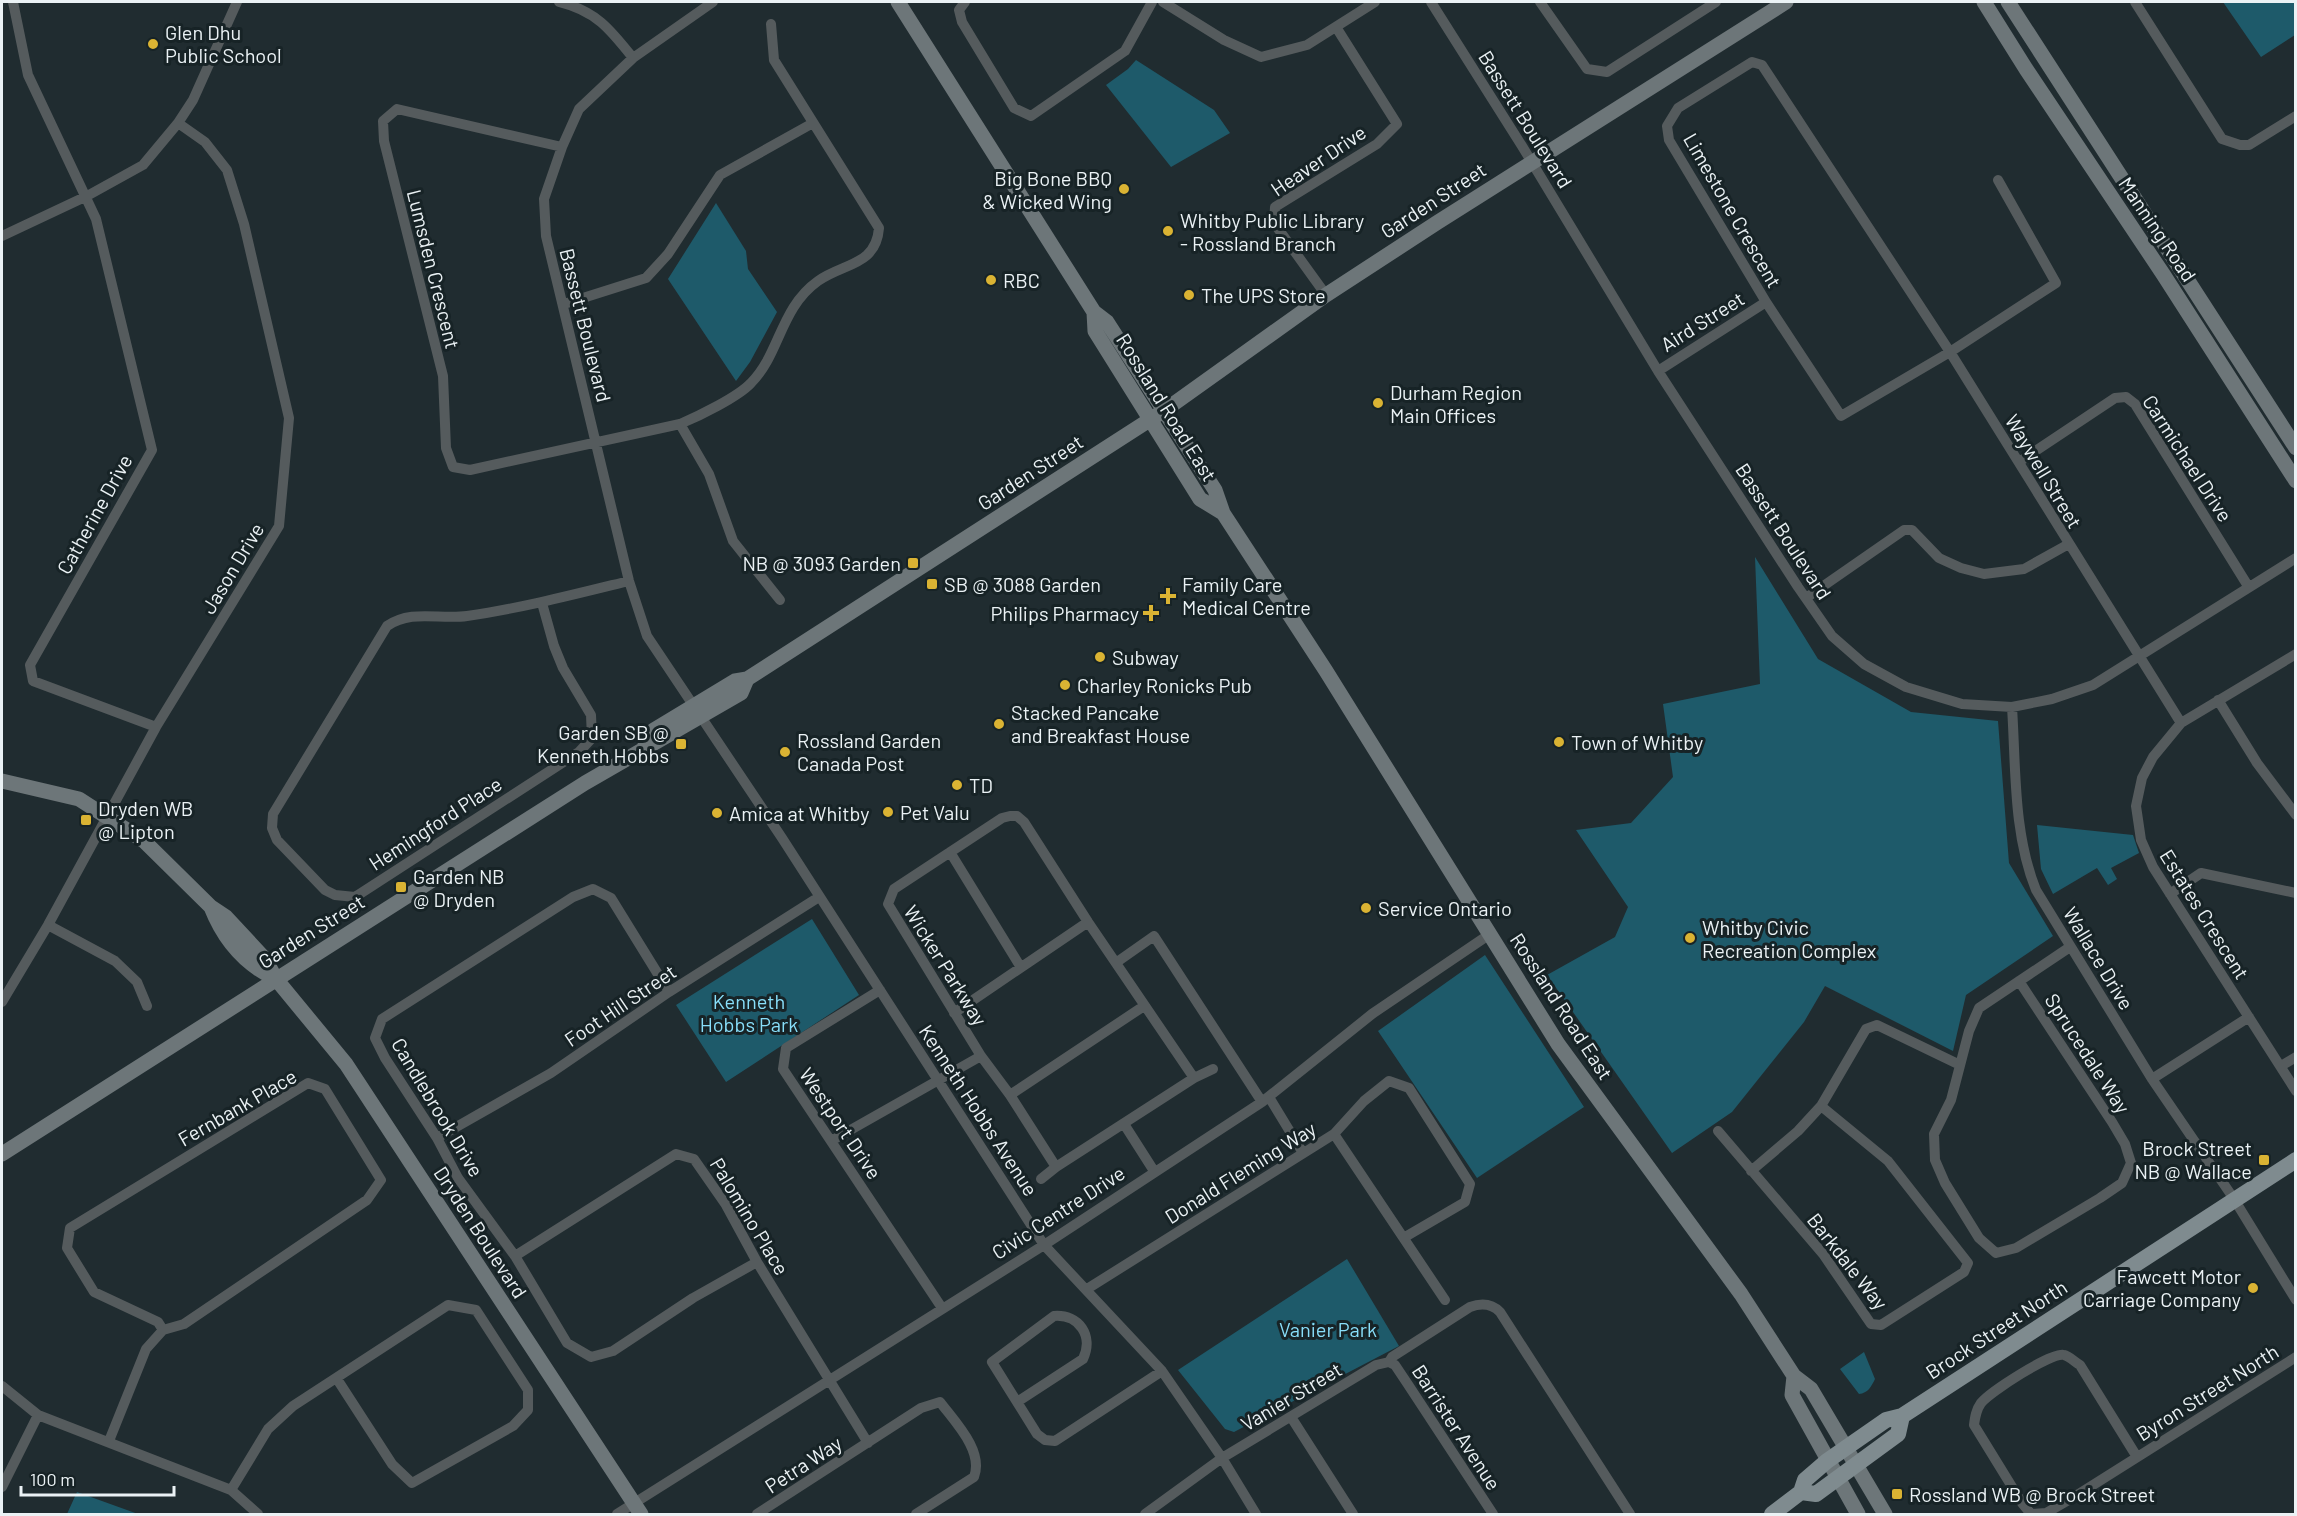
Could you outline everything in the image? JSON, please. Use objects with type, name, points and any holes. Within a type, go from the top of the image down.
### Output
[{"type":"main road","name":"Brock Street North","points":[[1772,1515],[1801,1492],[1805,1479],[1846,1447],[1886,1420],[1902,1416],[2295,1160]]},
{"type":"main road","name":"Brock Street North","points":[[1801,1492],[1816,1494],[1857,1465],[1898,1434],[1902,1416]]},
{"type":"street","points":[[13,2],[28,75],[87,196]]},
{"type":"street","points":[[2,236],[87,196],[143,165],[178,123],[193,100],[237,2]]},
{"type":"street","points":[[560,2],[578,6],[604,22],[633,58]]},
{"type":"street","name":"Bassett Boulevard","points":[[698,711],[647,636],[629,581],[546,236],[544,199],[562,147],[579,109],[633,58],[713,2]]},
{"type":"street","name":"Rossland Road East","points":[[898,2],[1094,312],[1107,322],[1158,415],[1215,490],[1223,513],[1326,672],[1558,1044],[1741,1294],[1794,1376],[1811,1389],[1885,1515]]},
{"type":"street","points":[[965,2],[959,10],[962,22],[1014,108],[1031,116],[1125,51],[1152,2]]},
{"type":"street","points":[[1163,2],[1224,40],[1261,57],[1307,45],[1375,2]]},
{"type":"street","name":"Bassett Boulevard","points":[[1431,2],[1532,161],[1658,371],[1806,598],[1832,636],[1864,664],[1906,687],[1962,704],[2012,707],[2052,699],[2093,685],[2295,558]]},
{"type":"street","points":[[1540,2],[1587,69],[1607,72],[1716,2]]},
{"type":"street","name":"Garden Street","points":[[2,1154],[645,746],[654,730],[698,711],[735,681],[747,679],[1158,415],[1326,295],[1532,161],[1785,2]]},
{"type":"street","name":"Manning Road","points":[[1984,2],[2026,69],[2163,273],[2295,481]]},
{"type":"street","name":"Manning Road","points":[[2008,2],[2295,448]]},
{"type":"street","points":[[2135,2],[2222,139],[2240,145],[2249,145],[2295,116]]},
{"type":"street","points":[[597,443],[680,424],[702,414],[751,384],[773,348],[791,308],[818,281],[867,256],[878,243],[879,228],[774,60],[771,24]]},
{"type":"street","name":"Heaver Drive","points":[[1326,295],[1274,223],[1275,207],[1377,144],[1397,124],[1336,27]]},
{"type":"street","name":"Limestone Crescent","points":[[1874,237],[1762,66],[1752,62],[1678,108],[1667,126],[1668,140],[1766,302],[1841,417],[1950,352]]},
{"type":"street","name":"Lumsden Crescent","points":[[562,147],[397,109],[382,122],[384,141],[442,376],[446,448],[453,466],[470,470],[597,443]]},
{"type":"street","name":"Jason Drive","points":[[2,1002],[48,925],[156,727],[279,526],[289,418],[244,224],[227,170],[205,142],[178,123]]},
{"type":"street","points":[[564,304],[645,278],[668,254],[720,175],[813,123]]},
{"type":"street","points":[[1950,352],[2056,283],[1998,180]]},
{"type":"street","name":"Catherine Drive","points":[[87,196],[96,219],[152,450],[30,665],[33,681],[156,727]]},
{"type":"street","name":"Waywell Street","points":[[1874,237],[1950,352],[2067,544],[2181,723]]},
{"type":"street","name":"Aird Street","points":[[1658,371],[1766,302]]},
{"type":"street","name":"Carmichael Drive","points":[[2019,462],[2115,398],[2126,397],[2135,404],[2248,586]]},
{"type":"street","points":[[680,424],[708,474],[733,541],[780,600]]},
{"type":"street","points":[[1806,598],[1904,530],[1912,530],[1939,558],[1961,568],[1984,574],[2024,569],[2067,544]]},
{"type":"street","name":"Hemingford Place","points":[[542,603],[554,646],[563,668],[591,715],[592,738],[579,752],[355,897],[335,895],[325,890],[277,840],[272,828],[273,814],[387,626],[398,619],[415,615],[464,616],[542,603],[629,581]]},
{"type":"street","name":"Estates Crescent","points":[[2295,654],[2181,723],[2153,757],[2142,778],[2136,806],[2147,855],[2295,1091]]},
{"type":"street","points":[[2218,700],[2258,763],[2295,814]]},
{"type":"street","name":"Wallace Drive","points":[[2012,707],[2025,862],[2036,890],[2152,1079],[2234,1199],[2295,1300]]},
{"type":"street","name":"Kenneth Hobbs Avenue","points":[[698,711],[938,1078],[1044,1245],[1162,1371],[1222,1458],[1257,1515]]},
{"type":"street","name":"Dryden Boulevard","points":[[2,781],[79,800],[144,841],[211,907],[226,917],[265,959],[276,980],[346,1064],[637,1509]]},
{"type":"street","name":"Wicker Parkway","points":[[1056,1167],[1010,1095],[981,1056],[888,904],[894,889],[1002,818],[1017,816],[1039,844],[1088,922],[1194,1078]]},
{"type":"street","points":[[950,852],[1020,966]]},
{"type":"street","points":[[2170,894],[2201,873],[2295,893]]},
{"type":"street","name":"Candlebrook Drive","points":[[669,992],[611,898],[593,889],[573,897],[382,1019],[375,1038],[385,1058],[438,1138],[458,1178],[515,1256],[567,1343],[591,1357],[613,1350],[693,1298],[757,1262]]},
{"type":"street","name":"Foot Hill Street","points":[[438,1138],[551,1073],[669,992],[819,897]]},
{"type":"street","points":[[954,1013],[1020,966],[1088,922]]},
{"type":"street","points":[[48,925],[116,961],[137,982],[147,1006]]},
{"type":"street","name":"Civic Centre Drive","points":[[617,1515],[637,1509],[829,1378],[1044,1245],[1266,1099],[1372,1014],[1490,934]]},
{"type":"street","points":[[1117,962],[1154,936],[1303,1153]]},
{"type":"street","points":[[1750,1171],[1798,1131],[1821,1106],[1866,1029],[1877,1025],[1960,1065],[1969,1031],[1979,1008],[2070,947]]},
{"type":"street","name":"Sprucedale Way","points":[[1960,1065],[1951,1100],[1934,1134],[1935,1160],[1979,1238],[1996,1253],[2016,1248],[2122,1183],[2131,1163],[2125,1144],[2019,981]]},
{"type":"street","name":"Westport Drive","points":[[880,990],[786,1048],[783,1069],[942,1308]]},
{"type":"street","points":[[1010,1095],[1144,1006]]},
{"type":"street","points":[[2152,1079],[2249,1017]]},
{"type":"street","name":"Wicker Parkway","points":[[831,1140],[938,1078],[981,1056]]},
{"type":"street","points":[[2281,1066],[2295,1057]]},
{"type":"street","points":[[1041,1179],[1194,1078],[1213,1069]]},
{"type":"street","points":[[1334,1134],[1364,1101],[1389,1081],[1409,1089],[1470,1184],[1465,1202],[1404,1237]]},
{"type":"street","name":"Fernbank Place","points":[[308,1083],[325,1089],[381,1180],[368,1200],[184,1324],[163,1330],[158,1322],[94,1292],[67,1248],[70,1228],[308,1083]]},
{"type":"street","name":"Barkdale Way","points":[[1718,1131],[1823,1254],[1870,1324],[1881,1325],[1964,1272],[1968,1263],[1888,1161],[1821,1106]]},
{"type":"street","points":[[1124,1124],[1154,1171]]},
{"type":"street","name":"Donald Fleming Way","points":[[1087,1289],[1334,1134],[1445,1300]]},
{"type":"street","name":"Palomino Place","points":[[515,1256],[676,1154],[694,1159],[726,1205],[757,1262],[829,1378]]},
{"type":"street","name":"Vanier Street","points":[[1145,1515],[1222,1458],[1376,1365],[1389,1362],[1392,1357],[1478,1304],[1495,1307],[1630,1515]]},
{"type":"street","points":[[231,1490],[268,1429],[293,1406],[448,1305],[476,1310],[528,1390],[528,1410],[513,1426],[412,1483],[392,1464],[337,1379]]},
{"type":"street","points":[[1017,1402],[1083,1359],[1088,1348],[1086,1337],[1075,1319],[1066,1315],[1054,1316],[992,1362],[1017,1402],[1037,1434],[1045,1440],[1055,1440],[1162,1371]]},
{"type":"street","points":[[109,1441],[146,1349],[163,1330]]},
{"type":"street","name":"Byron Street North","points":[[2137,1458],[2080,1365],[2065,1355],[2053,1356],[2032,1368],[1982,1401],[1976,1412],[1974,1425],[2031,1514],[2046,1513],[2137,1458],[2295,1357]]},
{"type":"street","name":"Barrister Avenue","points":[[1389,1362],[1395,1365],[1493,1515]]},
{"type":"street","points":[[1794,1376],[1792,1395],[1836,1479],[1858,1515]]},
{"type":"street","name":"Petra Way","points":[[829,1378],[868,1443]]},
{"type":"street","points":[[2,1386],[38,1415],[231,1490],[258,1515]]},
{"type":"street","name":"Petra Way","points":[[757,1515],[921,1408],[940,1402],[972,1447],[977,1468],[974,1477],[916,1515]]},
{"type":"street","points":[[2,1487],[38,1415]]},
{"type":"street","points":[[1291,1417],[1353,1515]]},
{"type":"green space","points":[[2223,2],[2295,2],[2295,35],[2261,57]]},
{"type":"green space","points":[[1136,60],[1214,110],[1230,133],[1171,167],[1106,85]]},
{"type":"green space","points":[[716,203],[746,251],[748,269],[777,312],[750,362],[736,381],[668,279]]},
{"type":"green space","points":[[1755,557],[1818,659],[1911,712],[1998,721],[2009,863],[2053,936],[1966,995],[1953,1051],[1825,986],[1804,1022],[1732,1112],[1672,1153],[1547,975],[1615,937],[1628,907],[1576,830],[1631,823],[1673,777],[1663,704],[1760,684]]},
{"type":"green space","points":[[2037,825],[2133,835],[2139,853],[2111,868],[2117,879],[2108,885],[2097,868],[2053,894],[2041,869]]},
{"type":"green space","name":"Kenneth Hobbs Park","points":[[812,919],[859,995],[726,1082],[676,1005]]},
{"type":"green space","points":[[1485,955],[1584,1107],[1477,1178],[1378,1031]]},
{"type":"green space","name":"Vanier Park","points":[[1347,1259],[1399,1346],[1234,1432],[1225,1429],[1178,1370]]},
{"type":"green space","points":[[1864,1352],[1875,1379],[1867,1391],[1859,1394],[1840,1369]]},
{"type":"green space","points":[[77,1492],[138,1514],[67,1514]]},
{"type":"place","name":"Glen Dhu Public School","points":[[153,44]]},
{"type":"place","name":"Big Bone BBQ & Wicked Wing","points":[[1124,189]]},
{"type":"place","name":"Whitby Public Library - Rossland Branch","points":[[1168,231]]},
{"type":"place","name":"RBC","points":[[991,280]]},
{"type":"place","name":"The UPS Store","points":[[1189,295]]},
{"type":"place","name":"Durham Region Main Offices","points":[[1378,403]]},
{"type":"place","name":"NB @ 3093 Garden","points":[[913,563]]},
{"type":"place","name":"SB @ 3088 Garden","points":[[932,584]]},
{"type":"place","name":"Family Care Medical Centre","points":[[1168,596]]},
{"type":"place","name":"Philips Pharmacy","points":[[1151,613]]},
{"type":"place","name":"Subway","points":[[1100,657]]},
{"type":"place","name":"Charley Ronicks Pub","points":[[1065,685]]},
{"type":"place","name":"Stacked Pancake and Breakfast House","points":[[999,724]]},
{"type":"place","name":"Town of Whitby","points":[[1559,742]]},
{"type":"place","name":"Garden SB @ Kenneth Hobbs","points":[[681,744]]},
{"type":"place","name":"Rossland Garden Canada Post","points":[[785,752]]},
{"type":"place","name":"TD","points":[[957,785]]},
{"type":"place","name":"Pet Valu","points":[[888,812]]},
{"type":"place","name":"Amica at Whitby","points":[[717,813]]},
{"type":"place","name":"Dryden WB @ Lipton","points":[[86,820]]},
{"type":"place","name":"Garden NB @ Dryden","points":[[401,887]]},
{"type":"place","name":"Service Ontario","points":[[1366,908]]},
{"type":"place","name":"Whitby Civic Recreation Complex","points":[[1690,938]]},
{"type":"place","name":"Brock Street NB @ Wallace","points":[[2264,1160]]},
{"type":"place","name":"Fawcett Motor Carriage Company","points":[[2253,1288]]},
{"type":"place","name":"Rossland WB @ Brock Street","points":[[1897,1494]]}]
